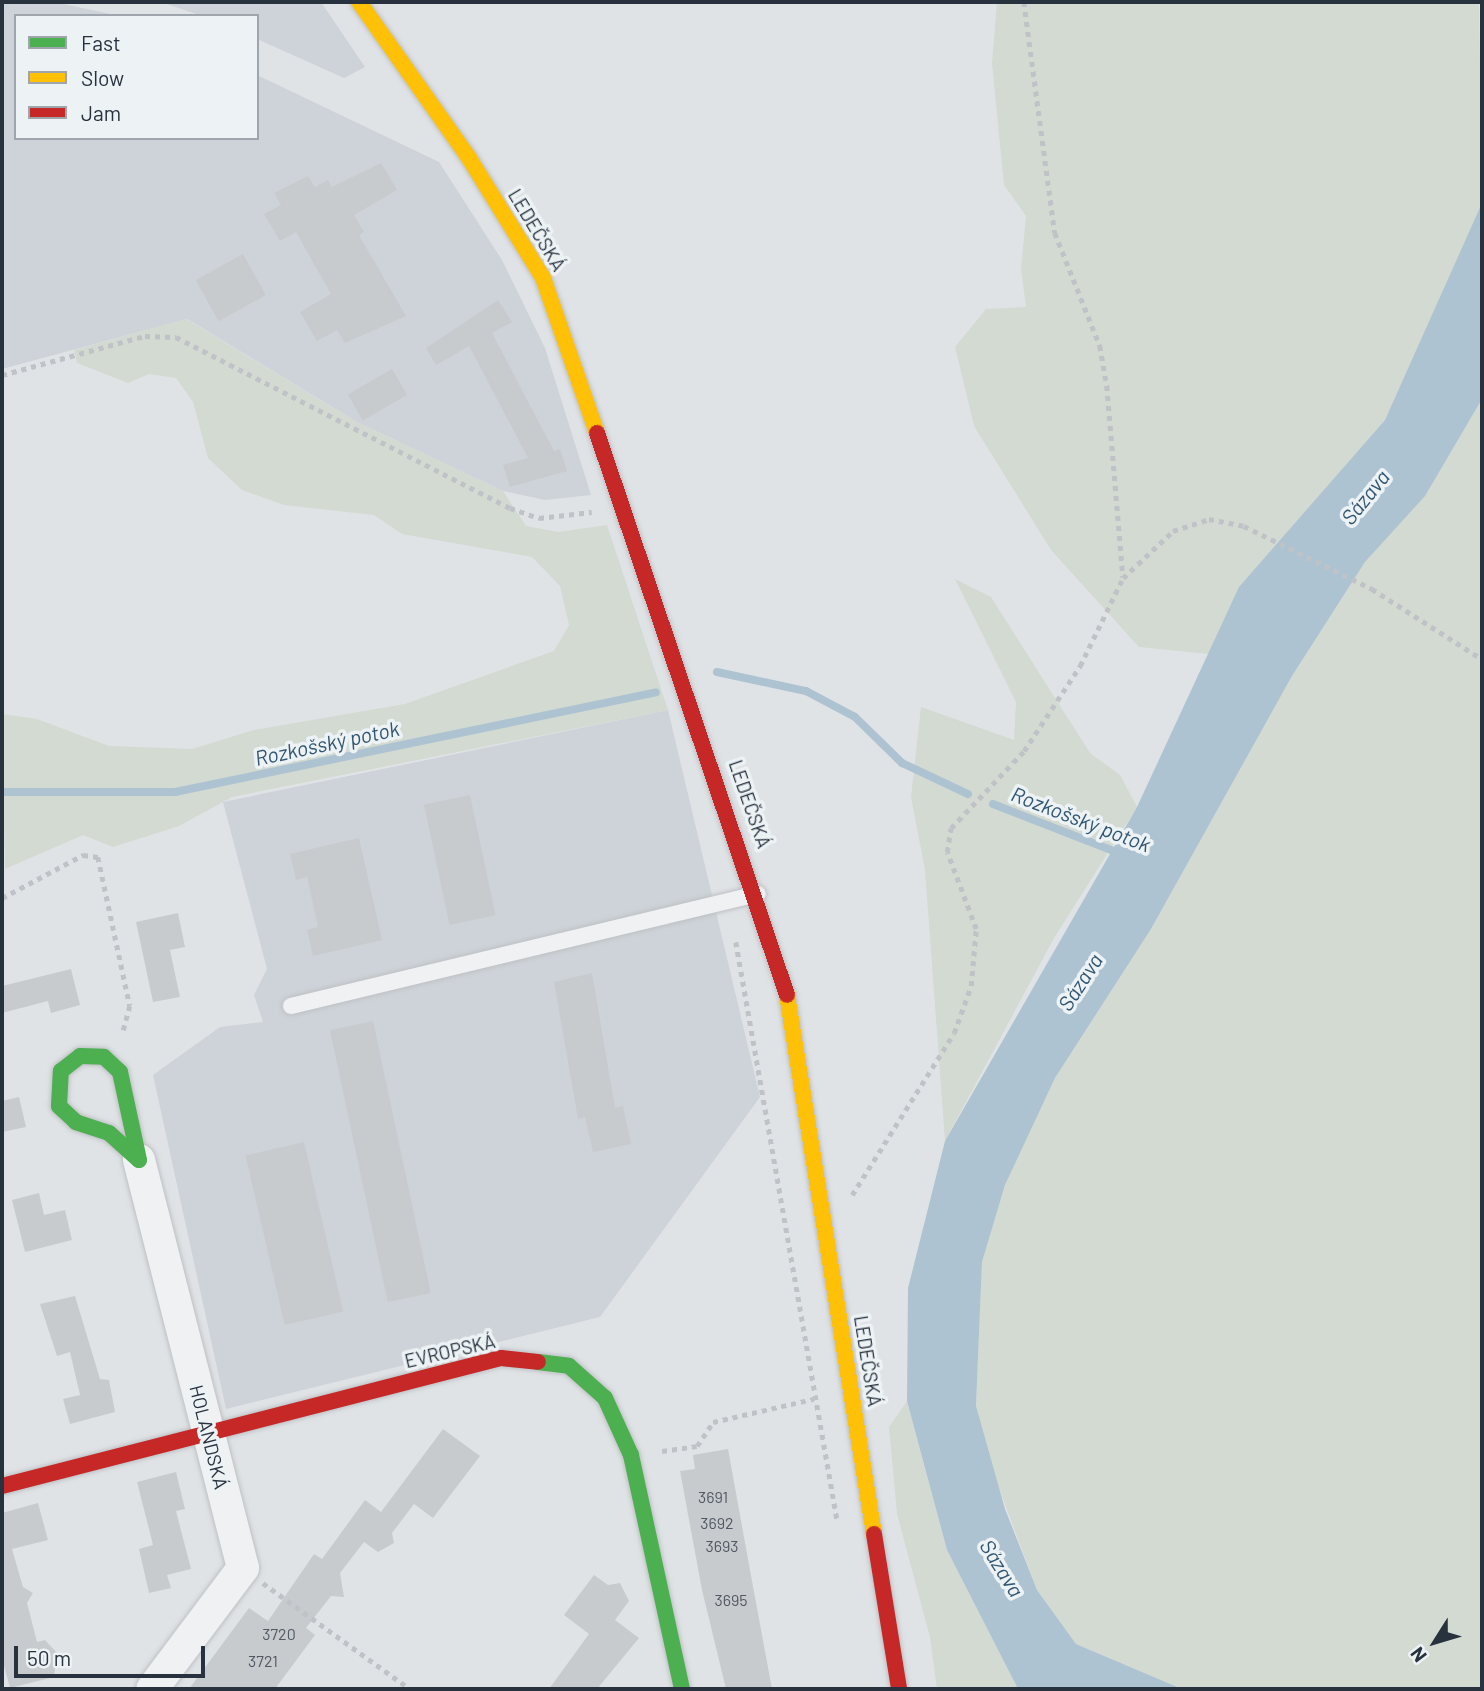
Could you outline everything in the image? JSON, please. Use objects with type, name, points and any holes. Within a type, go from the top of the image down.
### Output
[{"type":"main road","name":"LEDEČSKÁ","points":[[359,2],[469,158],[543,278],[627,507],[758,894],[787,994],[899,1689]]},
{"type":"main road","points":[[114,1064],[92,1055],[69,1062],[55,1094],[66,1115],[109,1133],[139,1160]]},
{"type":"main road","name":"HOLANDSKÁ","points":[[114,1064],[124,1082],[139,1160]]},
{"type":"main road","name":"EVROPSKÁ","points":[[2,1486],[501,1358],[569,1366],[605,1398],[631,1455],[682,1689]]},
{"type":"street","name":"HOLANDSKÁ","points":[[139,1160],[243,1568]]},
{"type":"street","points":[[152,1689],[243,1568]]},
{"type":"lane","points":[[291,1006],[758,894]]},
{"type":"path","points":[[1024,2],[1055,233],[1100,346],[1107,386],[1123,578]]},
{"type":"path","points":[[2,376],[145,336],[176,337],[510,508],[539,518],[627,507]]},
{"type":"path","points":[[827,1236],[954,1033],[971,986],[976,929],[947,852],[951,828],[1024,751],[1080,666],[1123,578],[1173,531],[1209,519],[1244,526],[1372,589],[1482,659]]},
{"type":"path","points":[[2,898],[83,855],[98,857],[130,1006],[114,1064]]},
{"type":"path","points":[[728,902],[767,1096],[813,1399],[839,1530]]},
{"type":"path","points":[[631,1455],[697,1446],[712,1422],[813,1399]]},
{"type":"path","points":[[243,1568],[410,1689]]},
{"type":"shaded area","points":[[2,2],[54,2],[111,14],[14,14],[14,140],[259,140],[259,76],[439,162],[502,260],[545,348],[591,495],[545,500],[503,491],[357,422],[187,319],[2,369]]},
{"type":"shaded area","points":[[161,2],[321,2],[365,67],[344,78],[259,40],[259,14],[196,14]]},
{"type":"shaded area","points":[[997,2],[1479,2],[1482,203],[1469,244],[1385,420],[1240,587],[1209,654],[1139,647],[1051,550],[974,426],[955,347],[986,309],[1026,307],[1021,269],[1026,216],[1004,185],[992,63]]},
{"type":"shaded area","points":[[186,319],[357,422],[503,491],[526,526],[558,532],[607,525],[668,710],[232,797],[179,826],[113,847],[83,835],[5,869],[2,714],[37,719],[109,746],[192,749],[254,730],[405,704],[554,651],[569,625],[560,586],[532,557],[402,534],[374,515],[284,505],[242,490],[208,458],[193,402],[176,378],[149,374],[128,383],[77,363],[74,350]]},
{"type":"shaded area","points":[[1482,399],[1482,1689],[1182,1689],[1076,1644],[1037,1590],[984,1448],[976,1406],[982,1262],[1005,1185],[1055,1078],[1151,929],[1292,676],[1365,562],[1425,495]]},
{"type":"shaded area","points":[[955,579],[991,597],[1090,753],[1120,775],[1137,807],[1054,938],[945,1141],[925,870],[911,797],[921,707],[1014,740],[1016,702]]},
{"type":"shaded area","points":[[668,710],[760,1097],[600,1317],[226,1409],[153,1075],[220,1027],[263,1022],[254,995],[267,969],[223,802]]},
{"type":"shaded area","points":[[907,1401],[947,1550],[1018,1689],[937,1689],[930,1637],[897,1514],[889,1427]]},
{"type":"water","name":"Sázava","points":[[1482,203],[1482,399],[1425,496],[1365,562],[1292,676],[1151,929],[1055,1078],[1005,1185],[982,1262],[976,1406],[1005,1509],[1037,1590],[1076,1644],[1182,1689],[1018,1689],[947,1550],[907,1401],[908,1288],[945,1141],[1137,807],[1239,587],[1385,420]]},
{"type":"building","points":[[381,163],[397,190],[354,215],[364,232],[359,235],[406,316],[345,343],[337,330],[317,341],[300,312],[331,294],[296,232],[280,241],[264,214],[281,205],[274,193],[308,176],[315,187],[328,180],[332,187]]},
{"type":"building","points":[[243,254],[266,295],[219,321],[196,280]]},
{"type":"building","points":[[498,300],[512,322],[492,333],[554,451],[560,449],[567,471],[510,487],[503,465],[528,458],[469,346],[436,365],[426,348]]},
{"type":"building","points":[[392,369],[407,395],[363,420],[348,395]]},
{"type":"building","points":[[470,795],[496,915],[450,925],[424,805]]},
{"type":"building","points":[[359,838],[382,940],[313,956],[307,930],[318,927],[307,877],[296,880],[290,854]]},
{"type":"building","points":[[178,913],[185,947],[170,950],[180,997],[153,1002],[136,922]]},
{"type":"building","points":[[71,969],[80,1005],[51,1013],[48,1001],[2,1013],[2,986]]},
{"type":"building","points":[[592,973],[615,1108],[623,1106],[631,1144],[593,1152],[585,1117],[578,1119],[554,982]]},
{"type":"building","points":[[373,1021],[431,1293],[388,1302],[330,1030]]},
{"type":"building","points":[[19,1097],[26,1127],[2,1132],[2,1101]]},
{"type":"building","points":[[304,1142],[343,1312],[285,1325],[246,1155]]},
{"type":"building","points":[[39,1193],[44,1215],[65,1210],[72,1240],[25,1252],[12,1200]]},
{"type":"building","points":[[75,1296],[100,1379],[109,1380],[115,1412],[70,1424],[63,1399],[80,1395],[70,1352],[57,1356],[40,1304]]},
{"type":"building","points":[[443,1429],[480,1456],[433,1518],[414,1504],[392,1533],[394,1543],[378,1552],[364,1542],[340,1573],[344,1597],[331,1596],[306,1628],[315,1635],[275,1689],[189,1689],[249,1608],[268,1621],[314,1554],[322,1559],[365,1500],[381,1512]]},
{"type":"building","points":[[728,1449],[772,1689],[726,1689],[702,1590],[680,1471],[695,1469],[693,1455]]},
{"type":"building","points":[[176,1472],[185,1509],[176,1511],[191,1569],[167,1575],[171,1588],[149,1593],[139,1549],[153,1545],[137,1482]]},
{"type":"building","points":[[38,1503],[48,1540],[12,1549],[23,1587],[33,1593],[27,1603],[37,1642],[45,1640],[57,1653],[54,1677],[10,1688],[2,1658],[2,1513]]},
{"type":"building","points":[[594,1575],[608,1585],[620,1583],[629,1601],[615,1620],[639,1638],[597,1689],[549,1689],[589,1634],[564,1615]]},
{"type":"waterway","name":"Rozkošský potok","points":[[717,672],[806,691],[855,717],[902,763],[968,794]]},
{"type":"waterway","name":"Rozkošský potok","points":[[2,792],[175,792],[656,692]]},
{"type":"waterway","name":"Rozkošský potok","points":[[993,804],[1121,854]]},
{"type":"traffic: fast","points":[[80,1056],[104,1057],[120,1072],[139,1160],[109,1133],[76,1122],[59,1106],[61,1071],[80,1056]]},
{"type":"traffic: fast","points":[[538,1362],[569,1366],[605,1398],[631,1455],[682,1689]]},
{"type":"traffic: slow","points":[[359,2],[469,158],[543,278],[597,433]]},
{"type":"traffic: slow","points":[[787,995],[874,1534]]},
{"type":"traffic: jam","points":[[597,433],[787,995]]},
{"type":"traffic: jam","points":[[2,1486],[501,1358],[538,1362]]},
{"type":"traffic: jam","points":[[874,1534],[899,1689]]}]
